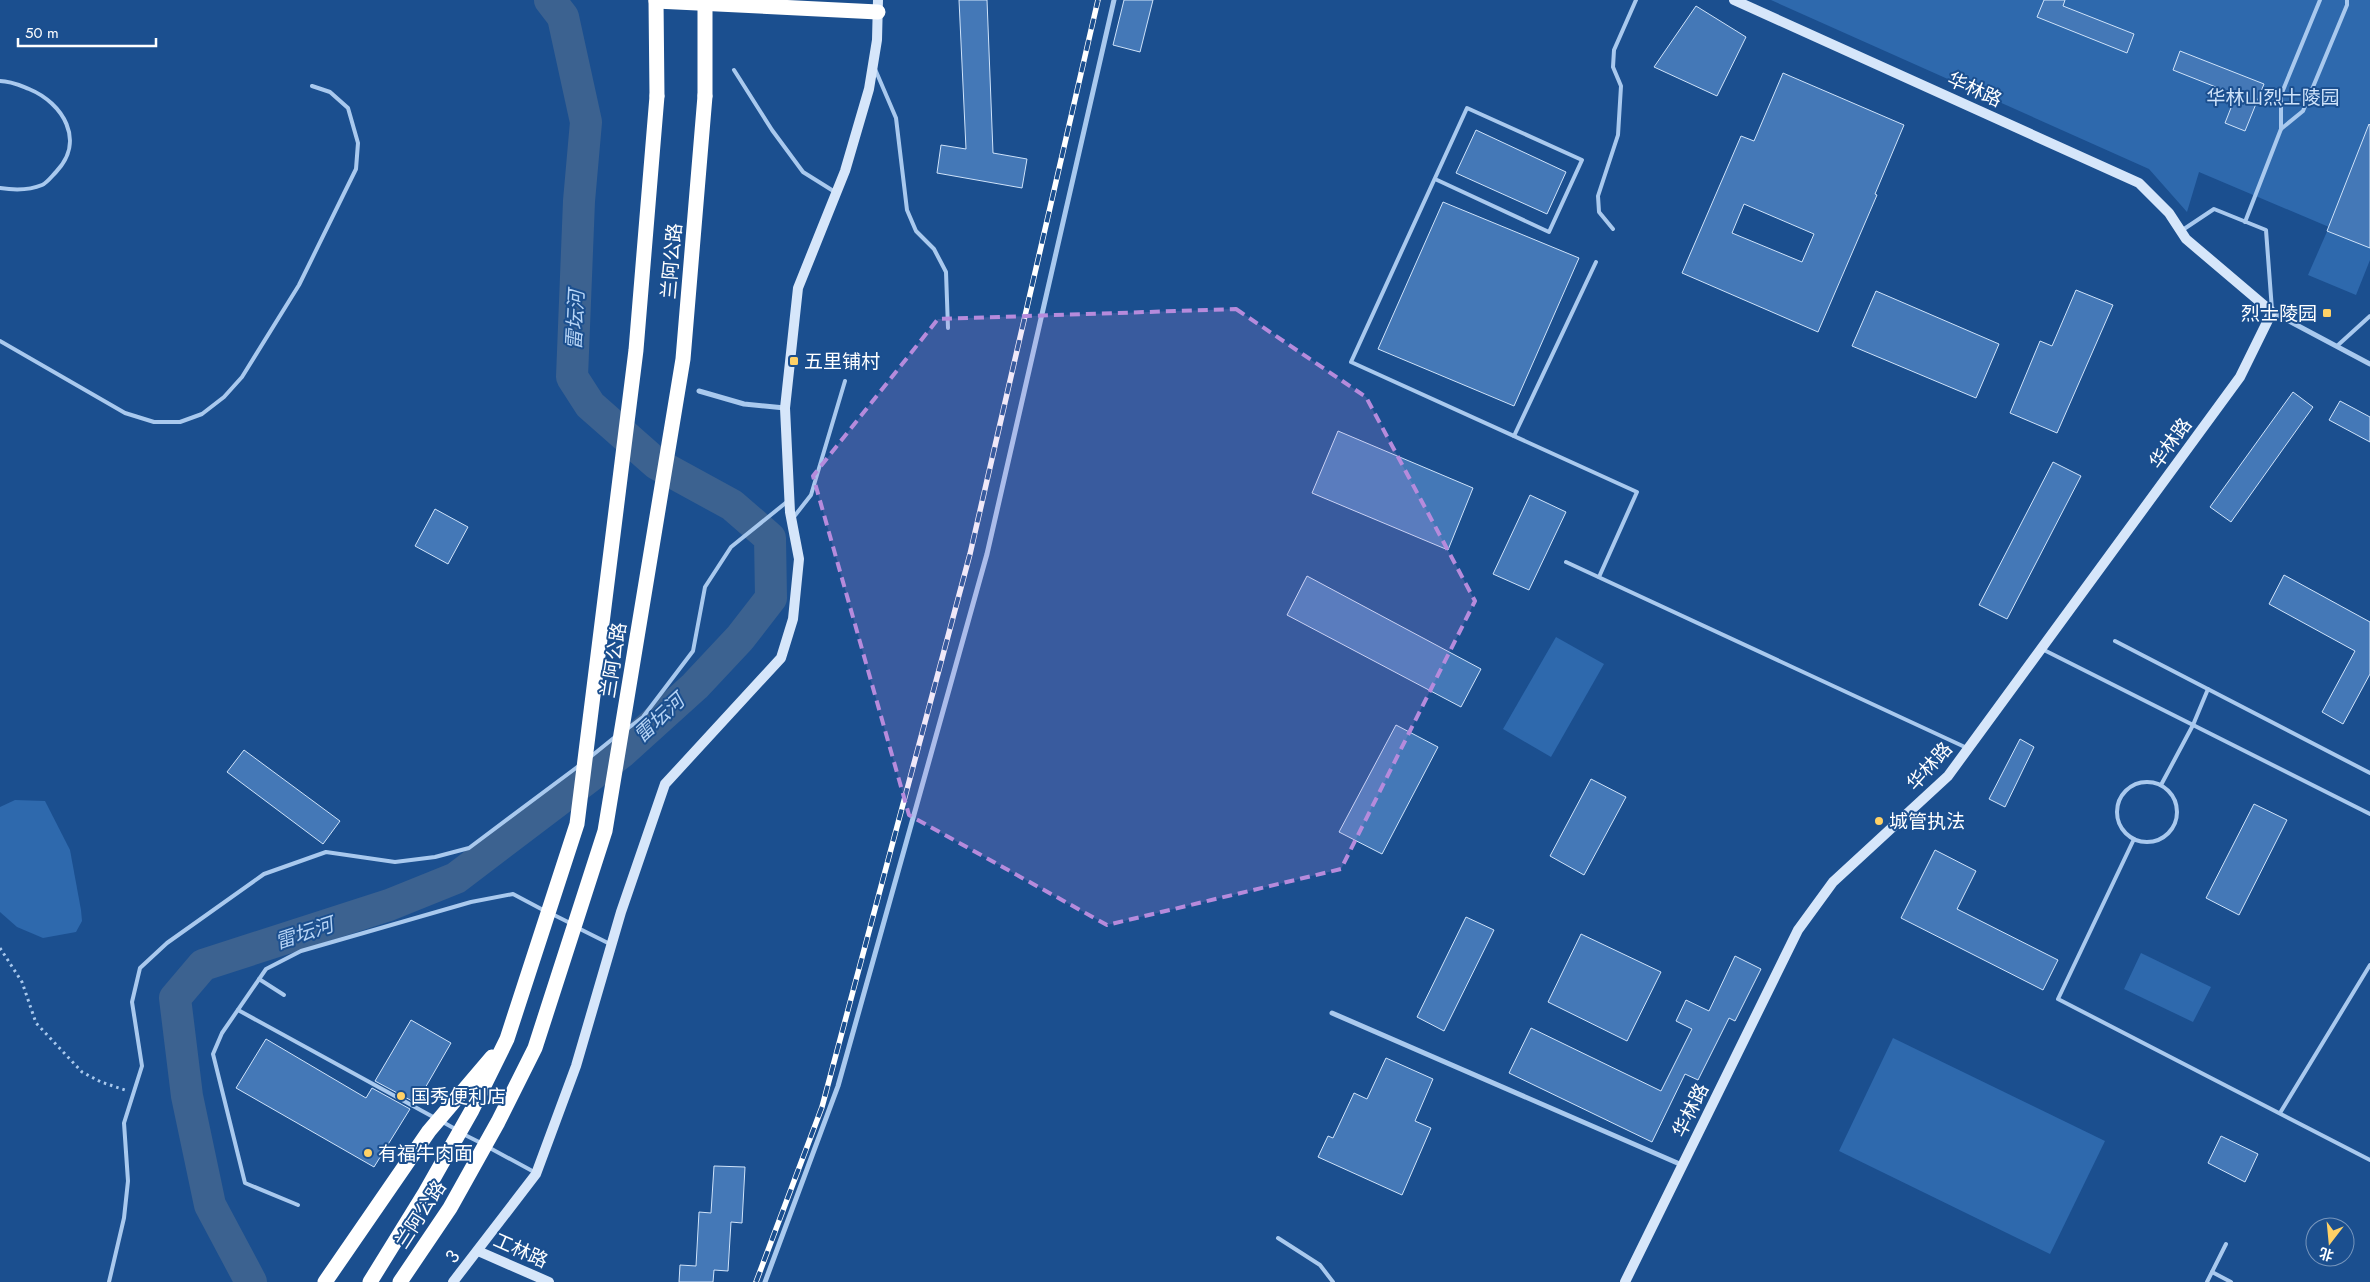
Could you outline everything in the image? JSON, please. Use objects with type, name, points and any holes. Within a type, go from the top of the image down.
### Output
[{"type":"highway","points":[[656,0],[878,6]]},
{"type":"highway","name":"兰阿公路","points":[[370,1282],[425,1193],[467,1118],[507,1039],[577,824],[636,350],[658,96],[656,0]]},
{"type":"highway","name":"兰阿公路","points":[[400,1282],[450,1208],[498,1122],[534,1048],[605,831],[683,359],[705,96],[705,1]]},
{"type":"highway","points":[[325,1282],[429,1131],[507,1039]]},
{"type":"street","points":[[765,1282],[838,1086],[987,554],[1114,0]]},
{"type":"street","name":"华林路","points":[[1734,0],[2139,183],[2168,213],[2186,239],[2272,312],[2370,364]]},
{"type":"street","name":"3","points":[[454,1282],[536,1174],[576,1066],[612,945],[665,784],[781,658],[793,619],[799,559],[790,500],[785,408],[798,288],[845,171],[869,89],[877,40],[878,6]]},
{"type":"street","name":"华林路","points":[[1625,1282],[1798,930],[1833,882],[1930,794],[1948,776],[1969,749],[2240,377],[2272,312]]},
{"type":"street","points":[[699,392],[744,404],[785,408]]},
{"type":"street","points":[[1332,1013],[1682,1165]]},
{"type":"street","name":"工林路","points":[[478,1251],[549,1282]]},
{"type":"lane","points":[[1612,228],[1599,212],[1598,196],[1618,135],[1621,86],[1613,68],[1614,50],[1636,0]]},
{"type":"lane","points":[[2245,222],[2281,129],[2281,95],[2320,0]]},
{"type":"lane","points":[[2281,129],[2303,111],[2347,5],[2347,0]]},
{"type":"lane","points":[[873,64],[896,118],[907,210],[916,231],[934,249],[946,272],[948,328]]},
{"type":"lane","points":[[734,70],[772,130],[803,172],[836,193]]},
{"type":"lane","points":[[0,81],[8,81],[46,96],[64,117],[71,141],[64,164],[43,184],[12,190],[0,188]]},
{"type":"lane","points":[[0,340],[125,413],[154,422],[180,422],[202,414],[224,397],[242,377],[299,285],[356,169],[358,143],[348,108],[330,92],[312,86]]},
{"type":"lane","points":[[1435,179],[1549,232],[1582,160],[1467,108],[1351,362],[1638,492],[1599,578]]},
{"type":"lane","points":[[2181,231],[2214,209],[2266,230],[2272,312]]},
{"type":"lane","points":[[1514,436],[1596,262]]},
{"type":"lane","points":[[2337,346],[2370,316]]},
{"type":"lane","points":[[792,520],[811,495],[844,381]]},
{"type":"lane","points":[[108,1282],[124,1218],[128,1181],[124,1123],[142,1066],[132,1002],[140,968],[167,943],[264,874],[326,852],[395,862],[435,857],[469,848],[643,717],[693,651],[705,586],[731,547],[790,500]]},
{"type":"lane","points":[[1566,562],[1969,749]]},
{"type":"lane","points":[[2115,641],[2370,773]]},
{"type":"lane","points":[[2042,649],[2370,814]]},
{"type":"lane","points":[[2161,785],[2193,725],[2208,689]]},
{"type":"lane","points":[[2150,782],[2161,785],[2170,792],[2176,803],[2178,814],[2174,826],[2167,835],[2157,841],[2145,842],[2134,839],[2124,832],[2119,821],[2117,810],[2120,798],[2128,789],[2138,784],[2150,782]]},
{"type":"lane","points":[[2134,839],[2058,999],[2370,1160]]},
{"type":"lane","points":[[298,1205],[245,1183],[213,1054],[222,1033],[266,969],[301,951],[471,902],[513,894],[612,945]]},
{"type":"lane","points":[[2280,1113],[2370,965]]},
{"type":"lane","points":[[259,979],[284,994]]},
{"type":"lane","points":[[238,1010],[536,1174]]},
{"type":"lane","points":[[1278,1238],[1320,1265],[1332,1282]]},
{"type":"lane","points":[[2207,1282],[2226,1244]]},
{"type":"lane","points":[[2212,1272],[2231,1282]]},
{"type":"path","points":[[0,948],[22,982],[36,1023],[82,1072],[101,1082],[133,1093]]},
{"type":"highlighted area","points":[[1236,309],[1366,397],[1475,601],[1341,869],[1107,925],[909,815],[813,476],[938,319]]},
{"type":"green space","name":"华林山烈士陵园","points":[[1771,0],[2370,0],[2370,260],[2356,295],[2308,275],[2329,227],[2199,172],[2187,212],[2149,169]]},
{"type":"green space","points":[[1556,637],[1604,664],[1551,757],[1503,729]]},
{"type":"green space","points":[[15,800],[45,801],[70,850],[82,921],[76,932],[43,938],[17,927],[0,912],[0,807]]},
{"type":"green space","points":[[2141,953],[2211,987],[2193,1022],[2124,989]]},
{"type":"green space","points":[[1893,1038],[2105,1141],[2050,1254],[1839,1151]]},
{"type":"building","points":[[959,0],[987,0],[993,153],[1027,159],[1022,188],[937,173],[941,145],[966,149]]},
{"type":"building","points":[[1124,0],[1153,0],[1140,52],[1113,45]]},
{"type":"building","points":[[2044,0],[2065,0],[2063,6],[2134,34],[2127,53],[2037,17]]},
{"type":"building","points":[[1696,6],[1746,37],[1717,96],[1654,67]]},
{"type":"building","points":[[2180,51],[2264,84],[2245,131],[2225,123],[2236,95],[2173,70]]},
{"type":"building","points":[[1783,73],[1904,125],[1875,194],[1877,195],[1818,332],[1682,273],[1741,136],[1754,141]],"holes":[[[1744,204],[1814,234],[1802,262],[1732,233]]]},
{"type":"building","points":[[2370,125],[2370,248],[2327,231]]},
{"type":"building","points":[[1476,130],[1566,172],[1547,214],[1456,173]]},
{"type":"building","points":[[1443,202],[1579,258],[1514,406],[1378,349]]},
{"type":"building","points":[[2076,290],[2113,305],[2057,433],[2010,413],[2040,341],[2052,346]]},
{"type":"building","points":[[1876,291],[1999,344],[1976,398],[1852,346]]},
{"type":"building","points":[[2293,392],[2313,407],[2231,522],[2210,507]]},
{"type":"building","points":[[2340,401],[2370,417],[2370,442],[2329,420]]},
{"type":"building","points":[[1338,431],[1473,488],[1448,550],[1312,493]]},
{"type":"building","points":[[2053,462],[2081,476],[2007,619],[1979,605]]},
{"type":"building","points":[[1530,495],[1566,512],[1529,590],[1493,574]]},
{"type":"building","points":[[435,509],[468,527],[448,564],[415,546]]},
{"type":"building","points":[[2284,575],[2370,622],[2370,674],[2343,724],[2322,712],[2355,651],[2269,604]]},
{"type":"building","points":[[1307,576],[1481,669],[1461,707],[1287,615]]},
{"type":"building","points":[[1396,725],[1438,747],[1382,854],[1339,832]]},
{"type":"building","points":[[2020,739],[2034,747],[2005,807],[1989,799]]},
{"type":"building","points":[[244,750],[340,821],[323,844],[227,772]]},
{"type":"building","points":[[1591,779],[1626,797],[1584,875],[1550,856]]},
{"type":"building","points":[[2254,804],[2287,820],[2239,915],[2206,898]]},
{"type":"building","points":[[1935,850],[1976,871],[1957,909],[2058,960],[2043,990],[1901,918]]},
{"type":"building","points":[[1466,917],[1494,930],[1444,1031],[1417,1017]]},
{"type":"building","points":[[1581,934],[1661,972],[1627,1041],[1548,1002]]},
{"type":"building","points":[[1735,956],[1761,969],[1735,1021],[1729,1018],[1698,1080],[1685,1074],[1652,1142],[1509,1073],[1531,1028],[1661,1091],[1692,1029],[1676,1021],[1686,1000],[1709,1011]]},
{"type":"building","points":[[411,1020],[451,1043],[417,1102],[375,1081]]},
{"type":"building","points":[[266,1039],[366,1098],[372,1088],[410,1109],[374,1167],[236,1088]]},
{"type":"building","points":[[1386,1058],[1433,1079],[1415,1121],[1431,1128],[1402,1195],[1318,1157],[1328,1136],[1333,1138],[1354,1093],[1367,1099]]},
{"type":"building","points":[[2221,1136],[2258,1154],[2245,1182],[2208,1163]]},
{"type":"building","points":[[714,1166],[745,1167],[742,1223],[731,1222],[728,1271],[714,1270],[713,1282],[679,1282],[680,1265],[696,1266],[699,1212],[711,1213]]},
{"type":"waterway","name":"雷坛河","points":[[251,1282],[210,1205],[187,1096],[175,998],[203,965],[389,905],[456,878],[622,752],[695,686],[740,638],[771,598],[770,538],[732,505],[657,464],[590,405],[572,377],[579,201],[586,122],[563,17],[550,0]]},
{"type":"railway","points":[[756,1282],[822,1107],[970,554],[1098,0]]},
{"type":"place","name":"烈士陵园","points":[[2327,313]]},
{"type":"place","name":"五里铺村","points":[[794,361]]},
{"type":"place","name":"城管执法","points":[[1879,821]]},
{"type":"place","name":"国秀便利店","points":[[401,1096]]},
{"type":"place","name":"有福牛肉面","points":[[368,1153]]}]
